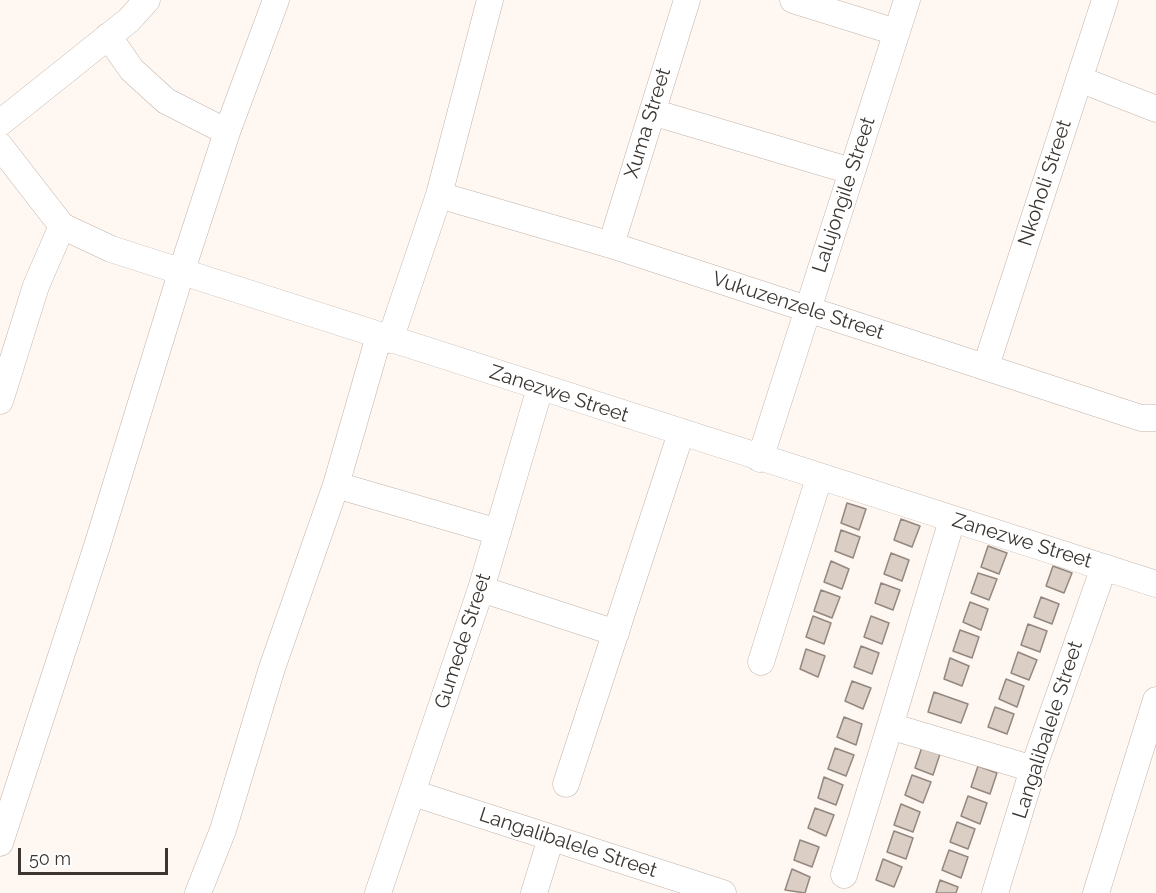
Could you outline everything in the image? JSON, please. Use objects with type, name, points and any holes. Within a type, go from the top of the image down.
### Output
[{"type":"street","points":[[0,123],[108,36],[147,0]]},
{"type":"street","points":[[0,843],[97,546],[227,132],[276,0]]},
{"type":"street","points":[[198,893],[223,830],[279,647],[336,485],[384,338],[439,195],[490,0]]},
{"type":"street","name":"Xuma Street","points":[[611,245],[687,0]]},
{"type":"street","points":[[793,0],[896,32]]},
{"type":"street","name":"Lalujongile Street","points":[[760,459],[906,0]]},
{"type":"street","name":"Nkoholi Street","points":[[986,366],[1105,0]]},
{"type":"street","points":[[108,36],[132,70],[166,101],[227,132]]},
{"type":"street","points":[[1079,78],[1156,109]]},
{"type":"street","points":[[652,112],[851,171]]},
{"type":"street","name":"Zanezwe Street","points":[[0,146],[62,226],[111,249],[819,478],[1156,584]]},
{"type":"street","name":"Vukuzenzele Street","points":[[439,195],[611,245],[1141,418],[1156,418]]},
{"type":"street","points":[[0,401],[36,286],[62,226]]},
{"type":"street","name":"Gumede Street","points":[[378,893],[481,589],[540,388]]},
{"type":"street","points":[[566,784],[681,433]]},
{"type":"street","points":[[761,662],[819,478]]},
{"type":"street","points":[[336,485],[498,532]]},
{"type":"street","points":[[844,875],[952,520]]},
{"type":"street","name":"Langalibalele Street","points":[[995,893],[1033,769],[1104,567]]},
{"type":"street","points":[[481,589],[616,633]]},
{"type":"street","points":[[1096,893],[1156,700]]},
{"type":"street","points":[[890,726],[1033,769]]},
{"type":"street","name":"Langalibalele Street","points":[[413,793],[723,893]]},
{"type":"street","points":[[534,893],[551,838]]},
{"type":"building","points":[[847,503],[866,509],[859,530],[841,523]]},
{"type":"building","points":[[901,519],[920,526],[912,547],[894,540]]},
{"type":"building","points":[[841,530],[860,537],[853,558],[835,551]]},
{"type":"building","points":[[988,546],[1007,553],[999,574],[981,567]]},
{"type":"building","points":[[891,553],[909,560],[902,581],[884,574]]},
{"type":"building","points":[[831,561],[849,569],[842,589],[824,582]]},
{"type":"building","points":[[1053,566],[1072,573],[1064,593],[1046,586]]},
{"type":"building","points":[[978,573],[997,579],[989,600],[971,593]]},
{"type":"building","points":[[881,583],[900,590],[893,610],[875,603]]},
{"type":"building","points":[[821,590],[840,597],[832,618],[814,611]]},
{"type":"building","points":[[1041,597],[1059,604],[1052,624],[1034,617]]},
{"type":"building","points":[[970,602],[988,609],[981,630],[963,622]]},
{"type":"building","points":[[813,616],[831,623],[824,644],[806,637]]},
{"type":"building","points":[[871,616],[889,623],[882,644],[864,637]]},
{"type":"building","points":[[1028,624],[1047,631],[1040,652],[1021,645]]},
{"type":"building","points":[[960,630],[979,637],[972,658],[953,651]]},
{"type":"building","points":[[861,646],[879,653],[872,674],[854,667]]},
{"type":"building","points":[[806,649],[825,656],[818,677],[800,669]]},
{"type":"building","points":[[1018,652],[1037,660],[1029,680],[1011,673]]},
{"type":"building","points":[[950,658],[969,666],[962,686],[944,679]]},
{"type":"building","points":[[1006,679],[1024,686],[1017,707],[999,699]]},
{"type":"building","points":[[852,681],[871,688],[863,709],[845,701]]},
{"type":"building","points":[[934,692],[968,704],[961,723],[928,712]]},
{"type":"building","points":[[995,707],[1014,714],[1007,734],[988,727]]},
{"type":"building","points":[[844,717],[862,724],[856,745],[837,737]]},
{"type":"building","points":[[922,747],[940,754],[933,775],[915,768]]},
{"type":"building","points":[[835,748],[854,755],[846,776],[828,769]]},
{"type":"building","points":[[978,766],[997,773],[990,794],[971,787]]},
{"type":"building","points":[[912,775],[931,782],[923,803],[905,795]]},
{"type":"building","points":[[824,777],[843,785],[836,805],[818,798]]},
{"type":"building","points":[[968,796],[987,803],[980,824],[961,816]]},
{"type":"building","points":[[901,804],[920,812],[913,832],[894,825]]},
{"type":"building","points":[[815,808],[834,815],[826,836],[808,828]]},
{"type":"building","points":[[957,822],[975,829],[968,849],[950,842]]},
{"type":"building","points":[[894,831],[913,838],[906,859],[887,852]]},
{"type":"building","points":[[800,840],[819,847],[812,867],[794,860]]},
{"type":"building","points":[[949,850],[968,857],[961,878],[942,870]]},
{"type":"building","points":[[883,859],[902,867],[894,887],[876,880]]},
{"type":"building","points":[[792,869],[810,877],[805,893],[785,890]]},
{"type":"building","points":[[940,880],[958,887],[956,893],[936,893]]}]
